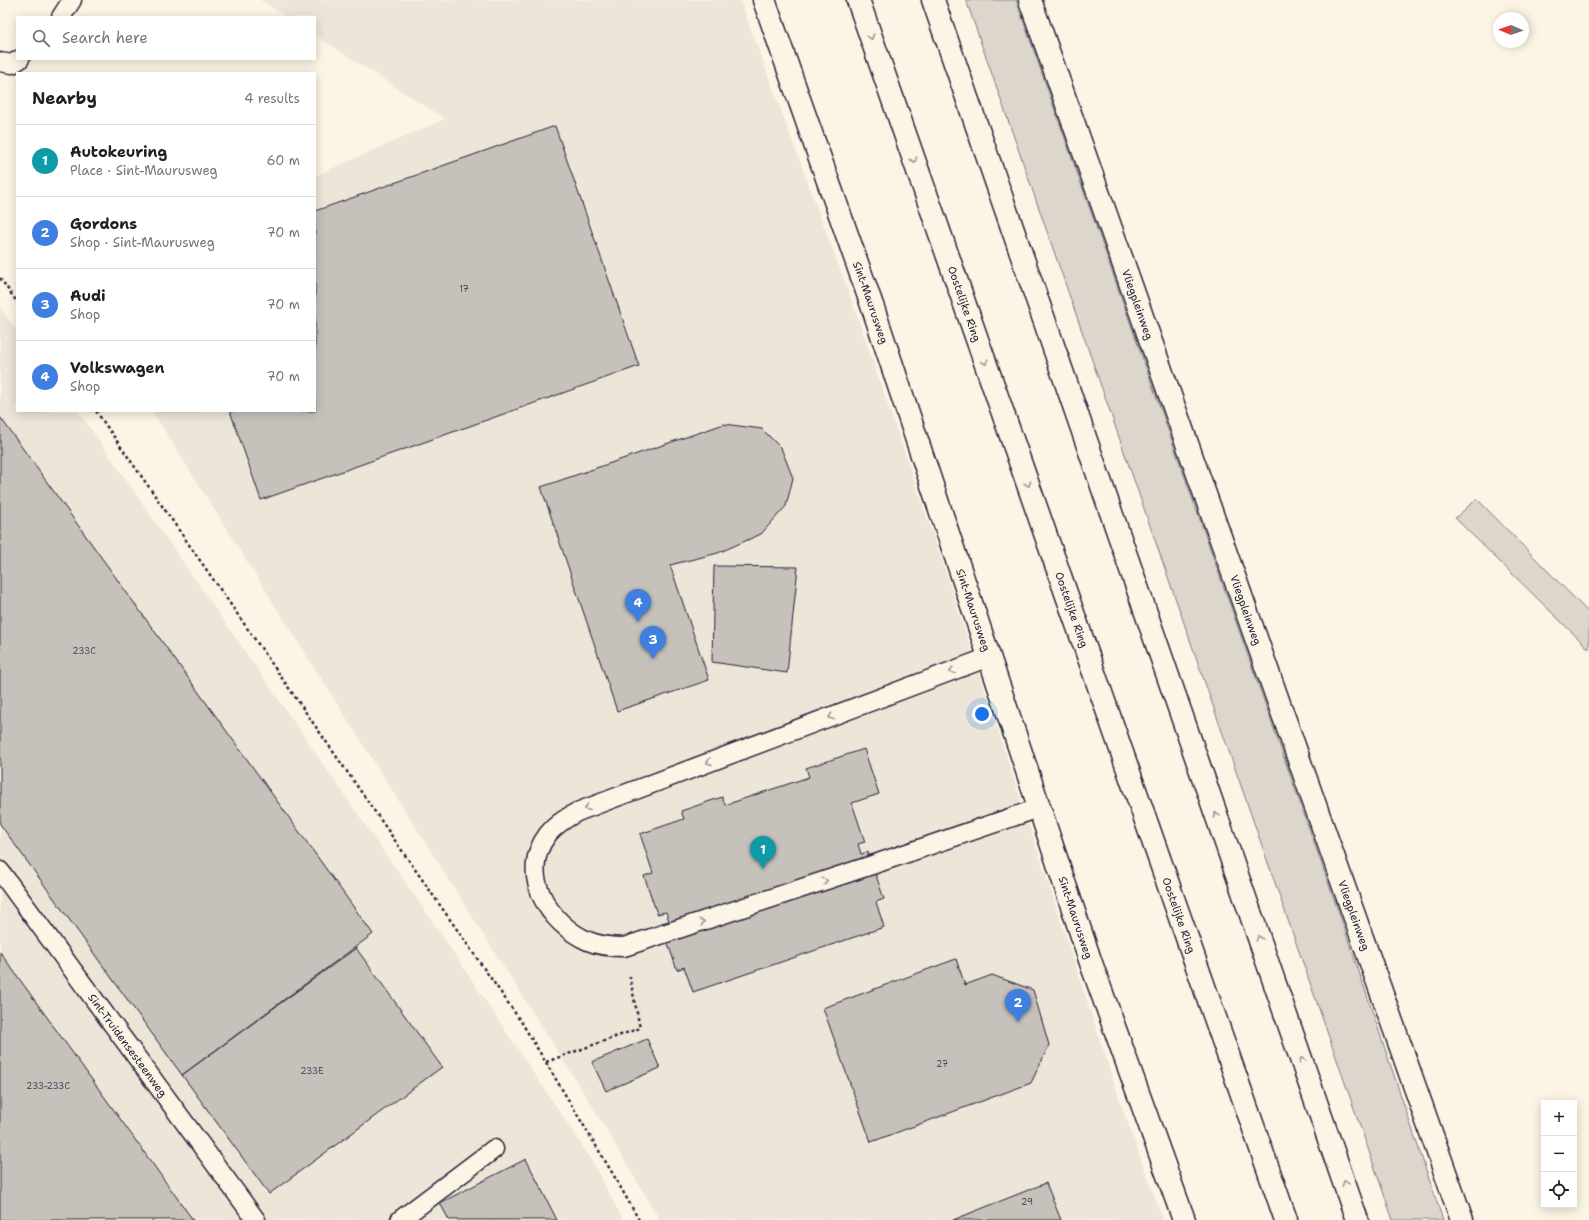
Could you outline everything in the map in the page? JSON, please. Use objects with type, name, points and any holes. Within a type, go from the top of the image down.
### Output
[{"type":"main road","name":"Sint-Maurusweg","points":[[764,0],[874,311],[1090,963],[1184,1220]]},
{"type":"main road","name":"Oostelijke Ring","points":[[858,0],[1286,1220]]},
{"type":"main road","points":[[933,0],[1358,1220]]},
{"type":"main road","name":"Vliegpleinweg","points":[[1030,0],[1462,1220]]},
{"type":"lane","points":[[62,16],[72,0]]},
{"type":"lane","points":[[0,62],[12,64],[18,60]]},
{"type":"lane","points":[[989,657],[577,812],[560,822],[547,835],[536,861],[535,872],[537,886],[544,902],[562,924],[574,934],[602,946],[624,946],[872,865],[1039,808]]},
{"type":"lane","name":"Sint-Truidensesteenweg","points":[[0,871],[256,1220]]},
{"type":"lane","points":[[400,1220],[494,1149]]},
{"type":"path","points":[[0,278],[16,301]]},
{"type":"path","points":[[97,412],[499,990],[546,1062],[639,1220]]},
{"type":"path","points":[[546,1062],[640,1028],[624,946]]},
{"type":"shaded area","points":[[260,0],[740,0],[854,307],[940,555],[1123,1110],[1163,1220],[660,1220],[594,1109],[153,412],[316,412],[316,176],[445,119],[316,36],[316,16],[285,16]]},
{"type":"shaded area","points":[[966,0],[1016,0],[1340,916],[1443,1220],[1393,1220]]},
{"type":"shaded area","points":[[0,308],[16,330],[16,412],[79,412],[443,937],[591,1159],[623,1220],[0,1220]]},
{"type":"shaded area","points":[[1477,499],[1589,613],[1589,649],[1455,518]]},
{"type":"building","points":[[555,126],[639,366],[261,500],[230,412],[316,412],[316,211]]},
{"type":"building","points":[[0,417],[373,934],[182,1075],[0,824]]},
{"type":"building","points":[[724,424],[762,429],[781,448],[793,478],[786,506],[761,534],[718,553],[670,565],[709,680],[617,711],[541,487]]},
{"type":"building","points":[[714,566],[798,567],[787,673],[712,662]]},
{"type":"building","points":[[864,749],[879,794],[852,803],[865,842],[858,844],[861,854],[868,852],[884,899],[876,902],[884,927],[693,992],[684,967],[677,970],[661,923],[669,921],[666,912],[657,914],[644,876],[653,873],[640,834],[684,819],[681,811],[722,797],[725,805],[809,777],[806,768]]},
{"type":"building","points":[[356,948],[442,1067],[269,1194],[182,1075]]},
{"type":"building","points":[[0,952],[193,1220],[0,1220]]},
{"type":"building","points":[[956,959],[965,985],[992,975],[1033,990],[1049,1045],[1031,1083],[871,1142],[823,1008]]},
{"type":"building","points":[[647,1039],[660,1068],[606,1091],[592,1062]]},
{"type":"building","points":[[526,1159],[557,1220],[449,1220],[440,1203]]},
{"type":"building","points":[[1046,1183],[1061,1220],[953,1220]]},
{"type":"place","name":"Volkswagen","points":[[638,622]]},
{"type":"place","name":"Audi","points":[[653,659]]},
{"type":"place","name":"Autokeuring","points":[[763,869]]},
{"type":"place","name":"Gordons","points":[[1018,1022]]}]
